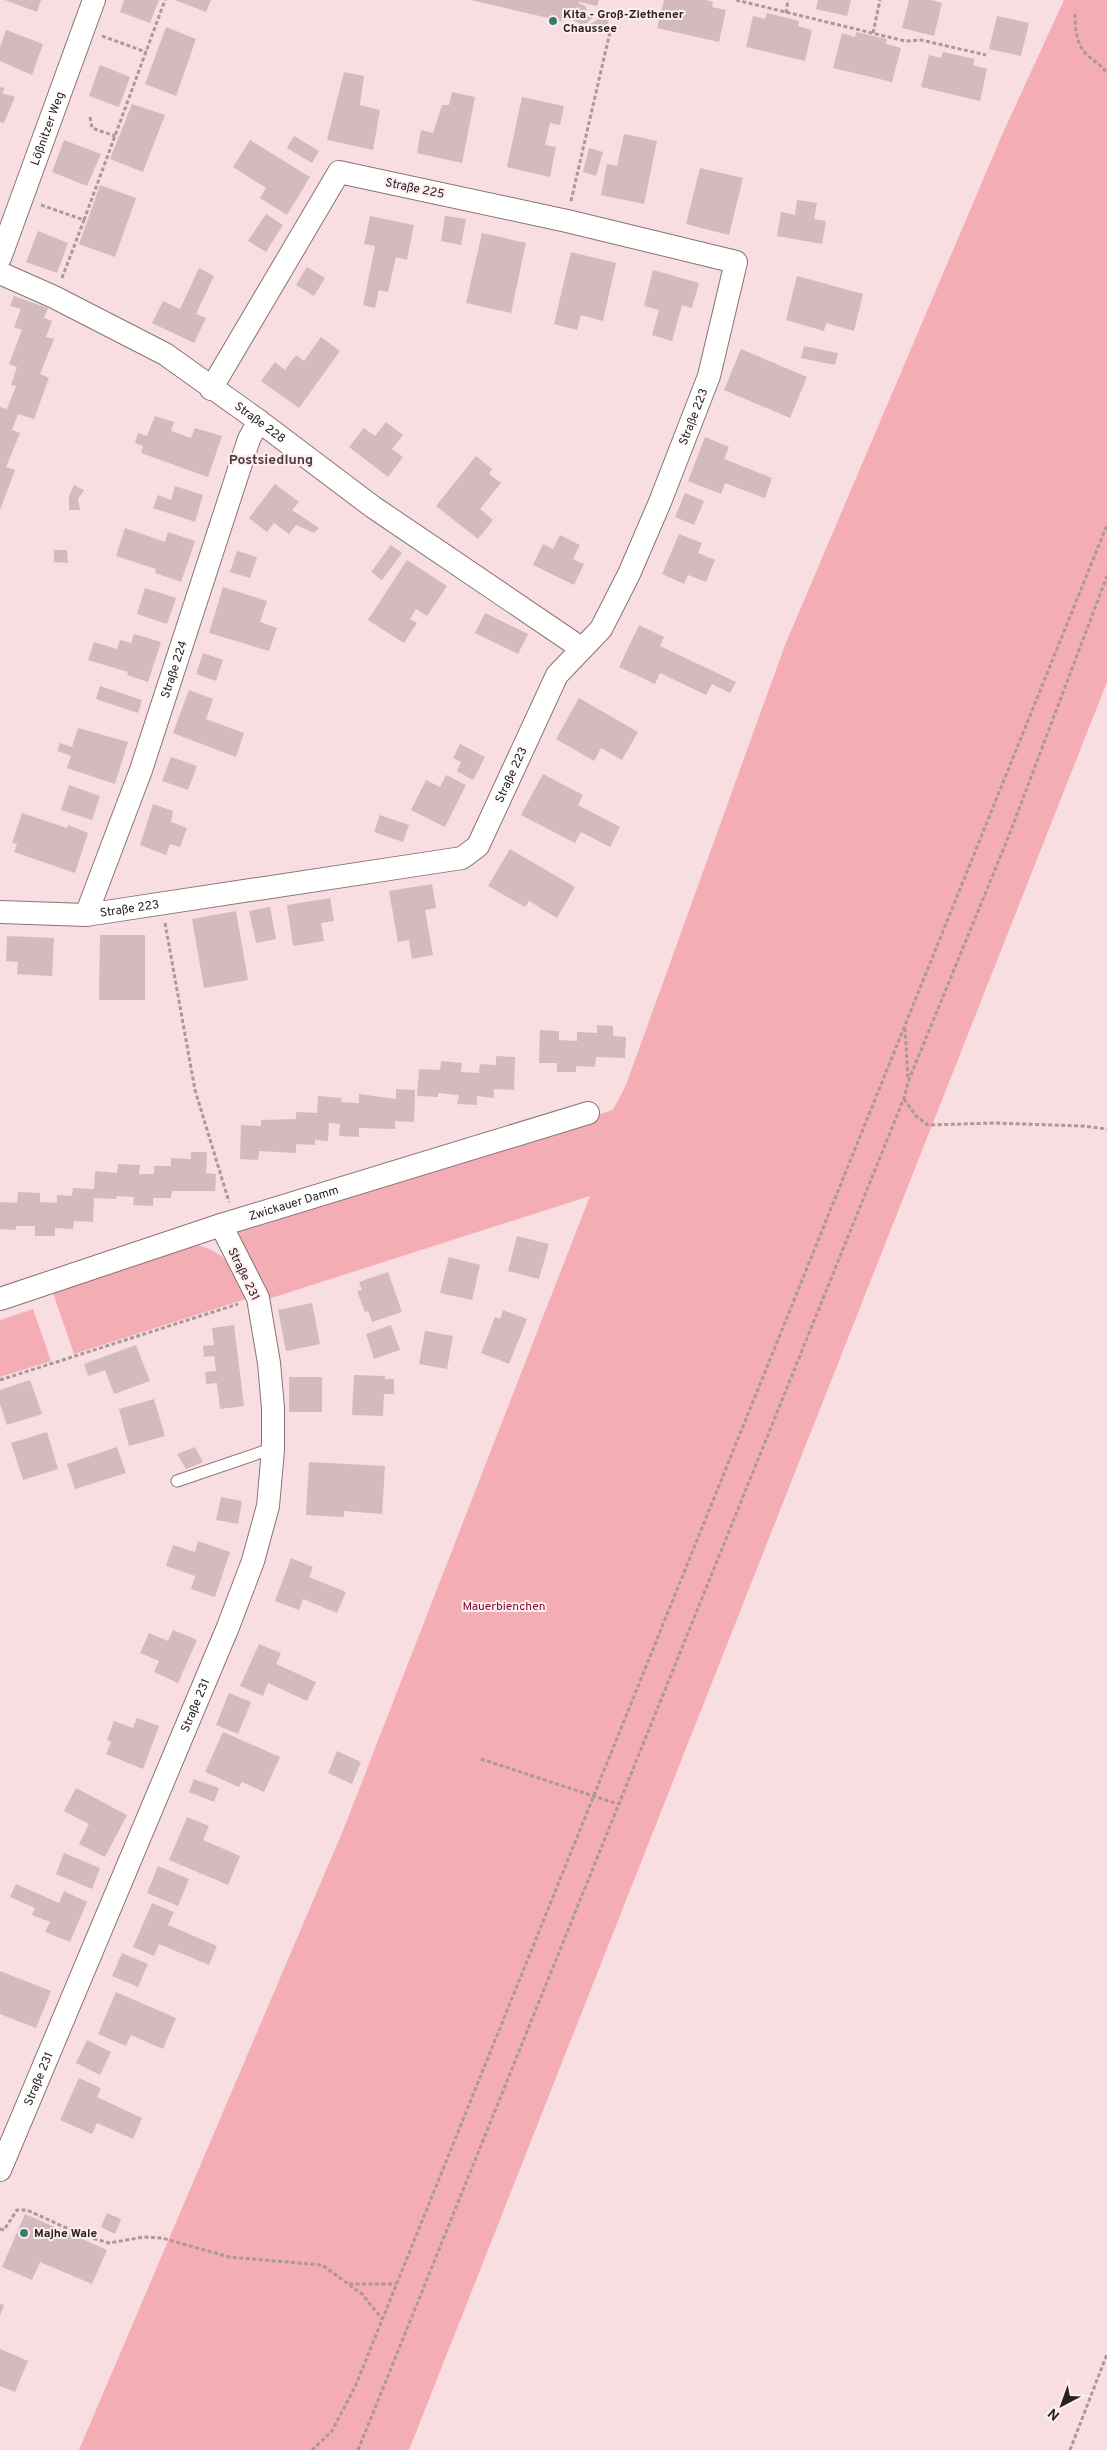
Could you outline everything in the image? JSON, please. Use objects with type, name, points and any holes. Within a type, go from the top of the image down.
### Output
[{"type":"street","name":"Lößnitzer Weg","points":[[0,258],[94,0]]},
{"type":"street","name":"Straße 225","points":[[211,389],[339,172],[567,221],[736,262]]},
{"type":"street","name":"Straße 223","points":[[0,912],[86,915],[462,858],[478,846],[557,675],[601,629],[629,574],[660,502],[709,376],[736,262]]},
{"type":"street","name":"Straße 228","points":[[0,272],[54,297],[165,354],[211,389],[259,421],[372,507],[581,648]]},
{"type":"street","name":"Straße 224","points":[[86,915],[141,770],[249,439],[259,421]]},
{"type":"street","name":"Zwickauer Damm","points":[[0,1299],[221,1225],[588,1113]]},
{"type":"street","name":"Straße 231","points":[[0,2170],[231,1619],[253,1560],[268,1506],[274,1450],[269,1363],[258,1298],[221,1225]]},
{"type":"lane","points":[[177,1481],[274,1450]]},
{"type":"path","points":[[54,297],[165,0]]},
{"type":"path","points":[[736,0],[905,41],[921,40],[986,55]]},
{"type":"path","points":[[786,13],[788,0]]},
{"type":"path","points":[[873,33],[880,0]]},
{"type":"path","points":[[1075,14],[1075,34],[1085,53],[1103,67],[1107,74]]},
{"type":"path","points":[[567,221],[610,32]]},
{"type":"path","points":[[101,36],[146,52]]},
{"type":"path","points":[[90,117],[92,128],[115,136]]},
{"type":"path","points":[[38,204],[84,220]]},
{"type":"path","points":[[312,2450],[332,2432],[355,2387],[1107,525]]},
{"type":"path","points":[[358,2450],[1008,838],[1107,576]]},
{"type":"path","points":[[162,903],[195,1090],[230,1203]]},
{"type":"path","points":[[905,1025],[908,1082]]},
{"type":"path","points":[[904,1098],[916,1116],[928,1125],[995,1123],[1082,1126],[1107,1129]]},
{"type":"path","points":[[0,1380],[258,1298]]},
{"type":"path","points":[[481,1759],[618,1804]]},
{"type":"path","points":[[0,2229],[4,2230],[17,2210],[27,2210],[82,2235],[109,2243],[144,2236],[162,2238],[229,2257],[322,2264],[362,2294],[382,2319]]},
{"type":"path","points":[[348,2284],[396,2284]]},
{"type":"path","points":[[1070,2450],[1107,2354]]},
{"type":"green space","name":"Mauerbienchen","points":[[1064,0],[1107,0],[1107,682],[409,2450],[79,2450],[344,1828],[590,1196],[265,1300],[229,1230],[613,1110],[626,1085],[785,645],[1002,135]]},
{"type":"green space","points":[[197,1245],[216,1253],[229,1264],[239,1279],[246,1299],[74,1354],[51,1287],[184,1247]]},
{"type":"green space","points":[[33,1309],[51,1361],[0,1377],[0,1320]]},
{"type":"building","points":[[5,0],[41,0],[37,12]]},
{"type":"building","points":[[124,0],[159,0],[150,23],[120,12]]},
{"type":"building","points":[[175,0],[211,0],[206,12]]},
{"type":"building","points":[[471,0],[599,0],[597,6],[579,2],[579,4],[584,5],[587,9],[584,14],[593,17],[587,23],[580,24],[569,18],[564,9],[561,21]]},
{"type":"building","points":[[664,0],[706,0],[713,2],[712,7],[726,10],[719,42],[657,28]]},
{"type":"building","points":[[818,0],[851,0],[847,16],[816,9]]},
{"type":"building","points":[[909,0],[931,0],[942,3],[934,36],[902,28]]},
{"type":"building","points":[[611,11],[606,31],[586,27]]},
{"type":"building","points":[[767,13],[799,21],[798,26],[812,30],[805,61],[746,47],[753,16],[765,19]]},
{"type":"building","points":[[997,16],[1029,23],[1021,56],[989,49]]},
{"type":"building","points":[[166,27],[196,39],[176,96],[145,84]]},
{"type":"building","points":[[6,30],[43,44],[32,75],[0,61],[0,47]]},
{"type":"building","points":[[856,32],[887,39],[886,44],[901,48],[892,82],[833,68],[842,33],[855,37]]},
{"type":"building","points":[[943,52],[975,59],[973,65],[987,69],[980,101],[921,87],[929,55],[941,58]]},
{"type":"building","points":[[100,65],[130,77],[119,107],[89,96]]},
{"type":"building","points":[[344,72],[364,76],[360,105],[380,110],[373,150],[327,140]]},
{"type":"building","points":[[0,87],[5,88],[2,93],[15,97],[4,123],[0,122]]},
{"type":"building","points":[[452,92],[475,97],[462,163],[417,153],[421,130],[433,133],[442,105],[449,105]]},
{"type":"building","points":[[522,97],[564,106],[560,125],[550,123],[545,145],[556,147],[550,177],[507,167]]},
{"type":"building","points":[[132,104],[165,115],[143,172],[110,159]]},
{"type":"building","points":[[624,134],[657,141],[644,204],[601,195],[607,164],[617,166]]},
{"type":"building","points":[[294,136],[319,151],[312,163],[287,148]]},
{"type":"building","points":[[64,140],[101,154],[87,186],[52,172]]},
{"type":"building","points":[[250,140],[310,177],[287,215],[260,198],[266,188],[233,167]]},
{"type":"building","points":[[589,148],[603,152],[596,176],[583,172]]},
{"type":"building","points":[[700,168],[743,178],[729,235],[686,224]]},
{"type":"building","points":[[100,185],[136,198],[115,257],[79,244]]},
{"type":"building","points":[[797,200],[817,203],[814,219],[826,221],[822,244],[777,236],[781,212],[795,215]]},
{"type":"building","points":[[266,214],[283,225],[266,252],[248,241]]},
{"type":"building","points":[[370,216],[414,225],[407,260],[396,257],[388,292],[379,290],[375,308],[363,305],[375,246],[364,244]]},
{"type":"building","points":[[445,216],[466,219],[461,245],[441,241]]},
{"type":"building","points":[[38,231],[68,243],[57,273],[26,262]]},
{"type":"building","points":[[482,233],[526,243],[511,313],[466,303]]},
{"type":"building","points":[[571,252],[616,263],[603,321],[581,315],[577,330],[554,324]]},
{"type":"building","points":[[307,267],[325,278],[314,296],[296,285]]},
{"type":"building","points":[[199,268],[214,276],[196,314],[206,318],[194,343],[152,323],[163,301],[180,309]]},
{"type":"building","points":[[653,270],[699,283],[692,308],[682,305],[672,341],[652,335],[659,310],[644,306]]},
{"type":"building","points":[[797,276],[863,294],[854,331],[826,323],[824,331],[786,320]]},
{"type":"building","points":[[14,296],[48,308],[44,318],[52,321],[46,337],[54,339],[40,374],[49,378],[34,419],[18,414],[12,430],[20,433],[6,467],[15,470],[0,510],[0,407],[7,409],[16,386],[11,385],[17,367],[9,364],[22,330],[14,327],[21,309],[10,306]]},
{"type":"building","points":[[321,337],[340,351],[299,408],[261,381],[275,362],[285,370],[296,355],[304,361]]},
{"type":"building","points":[[804,346],[838,353],[835,365],[801,358]]},
{"type":"building","points":[[741,349],[807,377],[790,418],[724,390]]},
{"type":"building","points":[[155,416],[174,422],[171,431],[191,438],[195,428],[222,436],[208,477],[141,453],[143,446],[135,443],[138,433],[147,436]]},
{"type":"building","points":[[386,422],[403,435],[392,449],[403,457],[388,477],[349,447],[364,428],[375,436]]},
{"type":"building","points":[[705,437],[729,447],[724,459],[772,478],[765,498],[725,483],[721,494],[688,481]]},
{"type":"building","points":[[476,456],[492,469],[489,474],[501,483],[480,509],[493,520],[478,539],[436,506]]},
{"type":"building","points":[[275,484],[299,502],[292,510],[319,528],[314,533],[296,525],[289,534],[274,523],[267,532],[249,518]]},
{"type":"building","points":[[74,485],[84,490],[78,499],[80,510],[69,510],[69,496]]},
{"type":"building","points":[[175,486],[203,495],[195,522],[153,508],[158,495],[171,500]]},
{"type":"building","points":[[685,493],[704,501],[694,525],[675,517]]},
{"type":"building","points":[[125,528],[165,542],[168,532],[195,541],[181,582],[155,573],[156,569],[116,556]]},
{"type":"building","points":[[679,534],[702,543],[698,553],[715,560],[706,582],[688,575],[684,584],[662,574]]},
{"type":"building","points":[[560,535],[580,545],[573,559],[584,564],[574,585],[533,565],[543,544],[553,549]]},
{"type":"building","points":[[391,545],[402,553],[382,580],[371,572]]},
{"type":"building","points":[[54,550],[67,550],[68,563],[54,562]]},
{"type":"building","points":[[237,551],[257,557],[250,578],[230,572]]},
{"type":"building","points":[[407,560],[447,586],[427,616],[416,609],[410,619],[417,623],[404,643],[368,620]]},
{"type":"building","points":[[223,587],[267,601],[260,622],[277,628],[269,651],[209,633]]},
{"type":"building","points":[[145,588],[176,598],[167,624],[137,614]]},
{"type":"building","points":[[485,613],[528,634],[518,654],[475,633]]},
{"type":"building","points":[[639,625],[664,637],[660,646],[736,682],[730,693],[712,684],[706,695],[660,673],[655,684],[619,667]]},
{"type":"building","points":[[134,634],[161,642],[148,682],[127,675],[128,672],[88,660],[94,642],[117,649],[120,640],[131,643]]},
{"type":"building","points":[[203,653],[223,660],[216,681],[196,674]]},
{"type":"building","points":[[100,686],[142,700],[138,713],[96,699]]},
{"type":"building","points":[[189,690],[213,699],[206,719],[244,733],[236,757],[173,733]]},
{"type":"building","points":[[579,698],[638,732],[622,760],[601,748],[594,761],[556,739]]},
{"type":"building","points":[[78,728],[128,742],[115,784],[67,768],[71,756],[57,751],[60,743],[72,747]]},
{"type":"building","points":[[460,744],[485,757],[473,780],[457,771],[461,762],[453,758]]},
{"type":"building","points":[[171,757],[197,766],[188,790],[162,781]]},
{"type":"building","points":[[543,774],[583,795],[578,805],[620,827],[610,847],[581,832],[575,843],[521,815]]},
{"type":"building","points":[[446,775],[466,785],[445,827],[411,810],[426,780],[440,787]]},
{"type":"building","points":[[69,785],[100,796],[92,820],[61,810]]},
{"type":"building","points":[[153,804],[173,811],[171,822],[187,828],[180,847],[170,844],[166,855],[140,845]]},
{"type":"building","points":[[22,813],[67,828],[68,825],[88,833],[75,873],[14,852],[17,844],[12,843]]},
{"type":"building","points":[[380,815],[409,825],[403,842],[374,832]]},
{"type":"building","points":[[510,849],[575,887],[557,918],[529,901],[525,907],[488,886]]},
{"type":"building","points":[[432,884],[436,908],[425,910],[433,955],[412,959],[409,940],[398,942],[389,891]]},
{"type":"building","points":[[330,898],[334,921],[321,923],[324,941],[293,946],[287,905]]},
{"type":"building","points":[[270,907],[276,939],[256,943],[249,911]]},
{"type":"building","points":[[236,911],[248,980],[204,988],[192,919]]},
{"type":"building","points":[[100,935],[145,935],[145,1000],[99,1000]]},
{"type":"building","points":[[7,936],[54,938],[52,976],[17,974],[18,962],[6,961]]},
{"type":"building","points":[[597,1025],[613,1026],[613,1036],[626,1037],[625,1058],[596,1057],[595,1067],[576,1066],[576,1072],[557,1072],[557,1063],[539,1063],[540,1030],[559,1031],[559,1040],[577,1041],[577,1032],[597,1033]]},
{"type":"building","points":[[496,1056],[515,1057],[514,1090],[494,1089],[494,1098],[477,1096],[477,1105],[457,1104],[459,1095],[438,1093],[438,1097],[417,1096],[419,1069],[440,1070],[441,1061],[462,1063],[461,1072],[479,1073],[480,1064],[496,1065]]},
{"type":"building","points":[[396,1089],[415,1090],[414,1122],[395,1121],[395,1129],[359,1128],[359,1137],[339,1136],[340,1124],[329,1123],[328,1141],[315,1140],[315,1145],[296,1144],[296,1153],[259,1151],[258,1160],[240,1159],[241,1125],[261,1126],[261,1120],[296,1119],[296,1112],[317,1113],[318,1096],[342,1098],[341,1102],[359,1103],[359,1094],[396,1099]]},
{"type":"building","points":[[191,1152],[207,1152],[206,1173],[216,1174],[215,1191],[172,1191],[171,1198],[153,1198],[153,1206],[133,1205],[134,1197],[117,1196],[116,1199],[94,1198],[93,1222],[74,1221],[73,1229],[55,1228],[55,1236],[35,1236],[35,1226],[16,1226],[16,1230],[0,1229],[0,1202],[17,1203],[18,1192],[40,1193],[40,1202],[57,1203],[57,1195],[72,1196],[73,1188],[94,1189],[95,1171],[117,1173],[118,1164],[140,1165],[139,1174],[154,1174],[154,1166],[171,1166],[171,1158],[191,1159]]},
{"type":"building","points":[[517,1236],[549,1244],[539,1279],[508,1271]]},
{"type":"building","points":[[449,1257],[480,1265],[472,1300],[440,1293]]},
{"type":"building","points":[[388,1272],[402,1312],[372,1322],[368,1311],[365,1312],[357,1291],[362,1290],[359,1282]]},
{"type":"building","points":[[312,1303],[320,1344],[286,1351],[278,1310]]},
{"type":"building","points":[[503,1310],[527,1319],[509,1364],[481,1353],[495,1317],[500,1319]]},
{"type":"building","points":[[234,1325],[244,1406],[220,1409],[217,1383],[206,1384],[205,1372],[216,1371],[214,1356],[204,1357],[203,1346],[214,1345],[212,1328]]},
{"type":"building","points":[[391,1325],[400,1350],[374,1359],[366,1334]]},
{"type":"building","points":[[425,1331],[453,1336],[447,1369],[419,1364]]},
{"type":"building","points":[[136,1345],[150,1381],[114,1394],[105,1370],[88,1376],[84,1364]]},
{"type":"building","points":[[354,1375],[385,1376],[385,1379],[394,1379],[394,1394],[384,1394],[383,1416],[352,1415]]},
{"type":"building","points":[[289,1377],[322,1377],[322,1412],[289,1412]]},
{"type":"building","points":[[30,1380],[42,1414],[7,1425],[0,1404],[0,1390]]},
{"type":"building","points":[[154,1399],[165,1436],[129,1446],[119,1409]]},
{"type":"building","points":[[47,1432],[58,1469],[23,1480],[11,1443]]},
{"type":"building","points":[[117,1447],[126,1473],[75,1489],[67,1464]]},
{"type":"building","points":[[195,1447],[203,1462],[186,1469],[177,1454]]},
{"type":"building","points":[[309,1462],[385,1466],[382,1514],[344,1511],[344,1517],[306,1515]]},
{"type":"building","points":[[221,1497],[242,1501],[238,1524],[216,1520]]},
{"type":"building","points":[[198,1541],[230,1552],[215,1597],[191,1589],[195,1576],[166,1566],[173,1545],[195,1552]]},
{"type":"building","points":[[291,1558],[313,1567],[309,1577],[346,1592],[337,1613],[303,1599],[299,1610],[275,1601]]},
{"type":"building","points":[[173,1630],[197,1640],[178,1683],[154,1672],[159,1661],[140,1653],[149,1633],[168,1641]]},
{"type":"building","points":[[259,1644],[281,1653],[276,1664],[316,1682],[307,1701],[268,1683],[263,1696],[240,1686]]},
{"type":"building","points":[[229,1693],[251,1702],[238,1734],[216,1725]]},
{"type":"building","points":[[137,1718],[159,1726],[143,1769],[106,1754],[111,1742],[107,1740],[114,1721],[133,1728]]},
{"type":"building","points":[[223,1732],[280,1757],[264,1792],[242,1782],[239,1787],[205,1772]]},
{"type":"building","points":[[337,1751],[361,1762],[352,1784],[328,1773]]},
{"type":"building","points":[[194,1779],[219,1788],[214,1802],[189,1792]]},
{"type":"building","points":[[76,1788],[127,1815],[105,1857],[79,1844],[89,1824],[64,1811]]},
{"type":"building","points":[[187,1817],[209,1826],[203,1840],[240,1856],[228,1885],[169,1860]]},
{"type":"building","points":[[64,1853],[100,1868],[92,1889],[56,1874]]},
{"type":"building","points":[[158,1866],[189,1879],[178,1906],[147,1893]]},
{"type":"building","points":[[16,1884],[59,1903],[64,1891],[87,1902],[70,1942],[45,1932],[50,1922],[32,1915],[35,1908],[10,1897]]},
{"type":"building","points":[[152,1903],[174,1912],[168,1925],[217,1946],[209,1965],[159,1944],[154,1956],[133,1947]]},
{"type":"building","points":[[122,1953],[148,1964],[138,1987],[112,1976]]},
{"type":"building","points":[[0,1971],[51,1991],[36,2028],[0,2014]]},
{"type":"building","points":[[116,1992],[176,2018],[163,2049],[131,2035],[126,2046],[98,2034]]},
{"type":"building","points":[[87,2040],[111,2052],[100,2075],[76,2063]]},
{"type":"building","points":[[79,2078],[101,2088],[97,2097],[142,2118],[133,2139],[97,2123],[92,2134],[60,2120]]},
{"type":"building","points":[[107,2213],[121,2219],[115,2234],[101,2227]]},
{"type":"building","points":[[25,2214],[107,2250],[92,2284],[40,2262],[32,2280],[2,2267]]},
{"type":"building","points":[[0,2304],[4,2305],[0,2316]]},
{"type":"building","points":[[0,2349],[28,2361],[15,2392],[0,2386]]},
{"type":"place","name":"Kita - Groß-Ziethener Chaussee","points":[[553,21]]},
{"type":"place","name":"Majhe Wale","points":[[24,2233]]},
{"type":"district","name":"Postsiedlung","points":[[271,459]]}]
